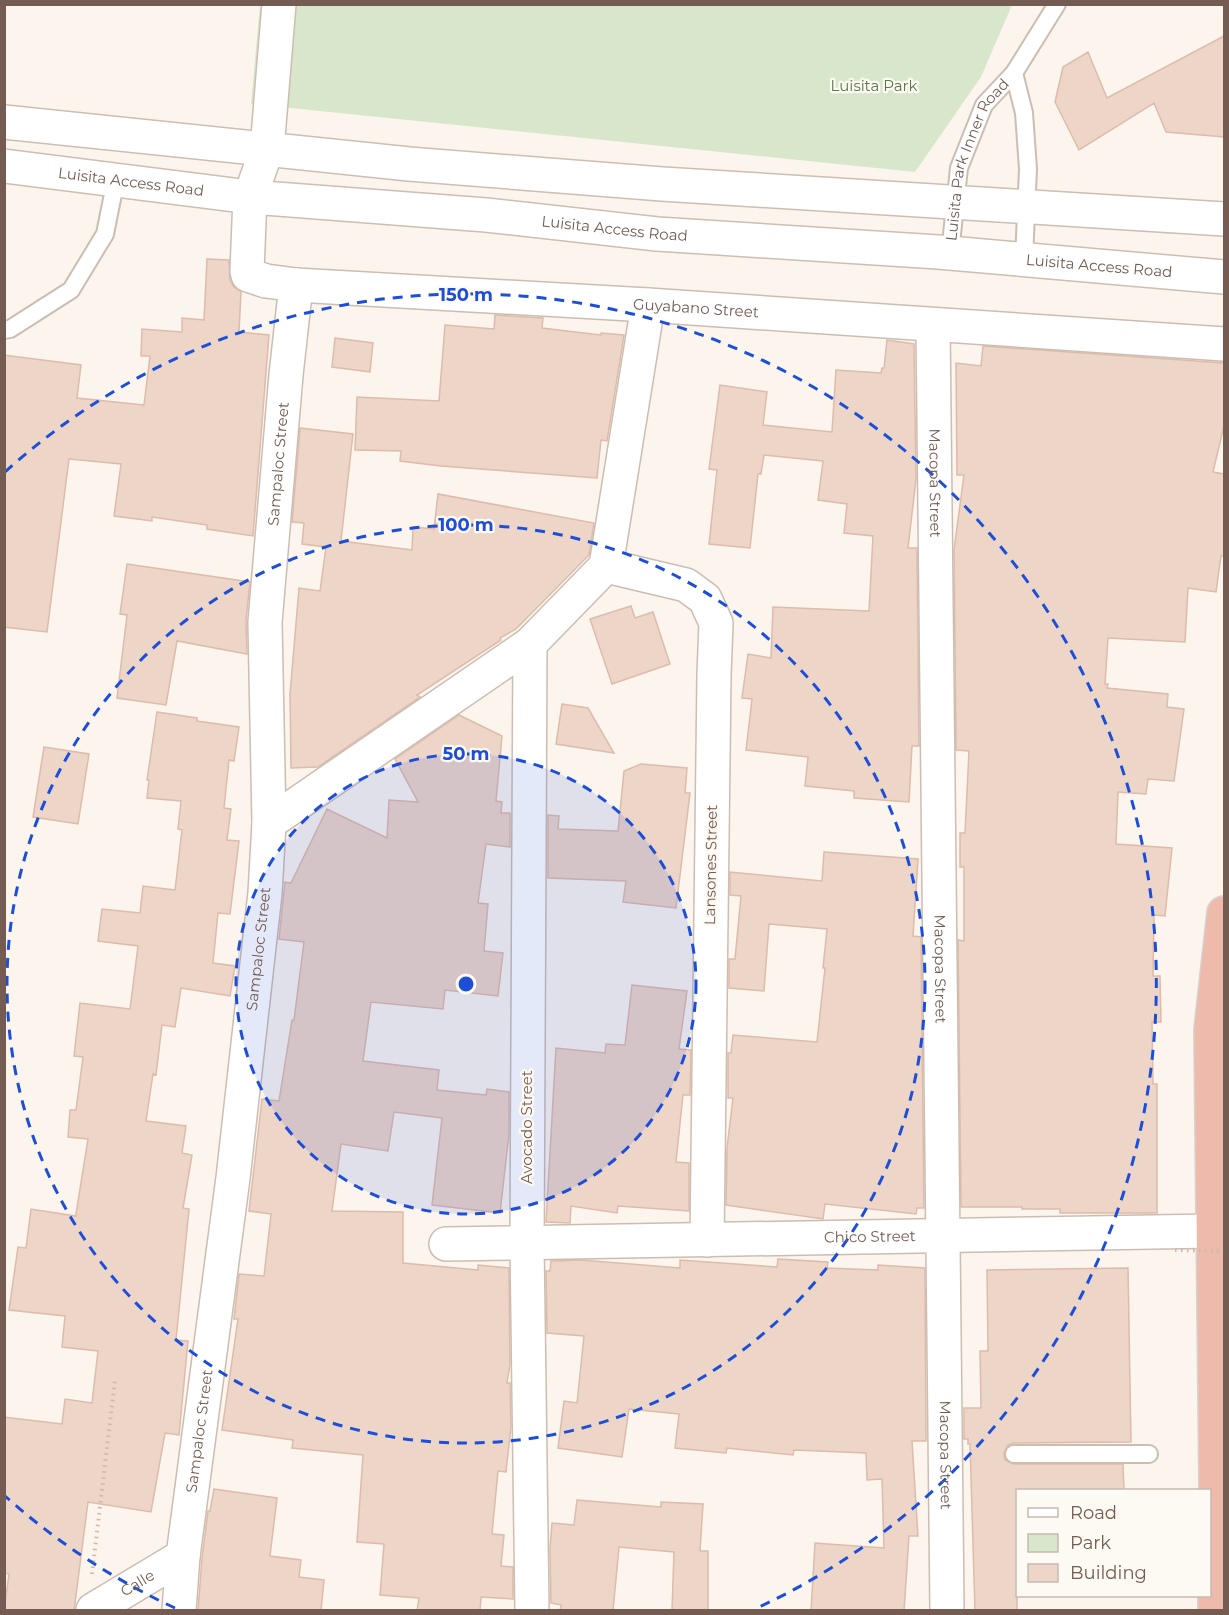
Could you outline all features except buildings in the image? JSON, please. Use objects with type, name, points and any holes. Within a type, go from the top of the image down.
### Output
[{"type":"highway","points":[[1215,1611],[1220,1346],[1219,1241],[1211,1029],[1224,913]]},
{"type":"street","points":[[250,196],[267,149],[279,4]]},
{"type":"street","points":[[4,122],[477,170],[1224,219]]},
{"type":"street","name":"Luisita Access Road","points":[[4,166],[250,196],[486,215],[657,234],[951,253],[1224,277]]},
{"type":"street","name":"Guyabano Street","points":[[250,196],[247,271],[248,275],[266,281],[296,285],[648,305],[1224,344]]},
{"type":"street","name":"Sampaloc Street","points":[[179,1611],[183,1556],[233,1178],[265,893],[269,823],[265,622],[296,285]]},
{"type":"street","points":[[269,823],[530,644],[606,566],[648,305]]},
{"type":"street","name":"Macopa Street","points":[[933,326],[947,1611]]},
{"type":"street","name":"Lansones Street","points":[[606,566],[686,585],[705,599],[716,623],[707,1240]]},
{"type":"street","name":"Avocado Street","points":[[530,644],[527,1243],[532,1611]]},
{"type":"street","name":"Chico Street","points":[[446,1244],[944,1236],[1219,1241]]},
{"type":"street","name":"Calle","points":[[93,1611],[183,1556]]},
{"type":"lane","name":"Luisita Park Inner Road","points":[[951,253],[959,168],[984,105],[1014,73],[1057,4]]},
{"type":"lane","name":"Luisita Park Inner Road","points":[[1014,73],[1024,113],[1028,169],[1024,259]]},
{"type":"lane","points":[[4,330],[10,329],[71,290],[105,234],[116,179]]},
{"type":"lane","points":[[1014,1454],[1149,1454]]},
{"type":"path","points":[[1175,1250],[1219,1241]]},
{"type":"path","points":[[92,1576],[115,1380]]},
{"type":"green space","name":"Luisita Park","points":[[260,5],[1012,5],[981,77],[915,172],[251,104]]}]
